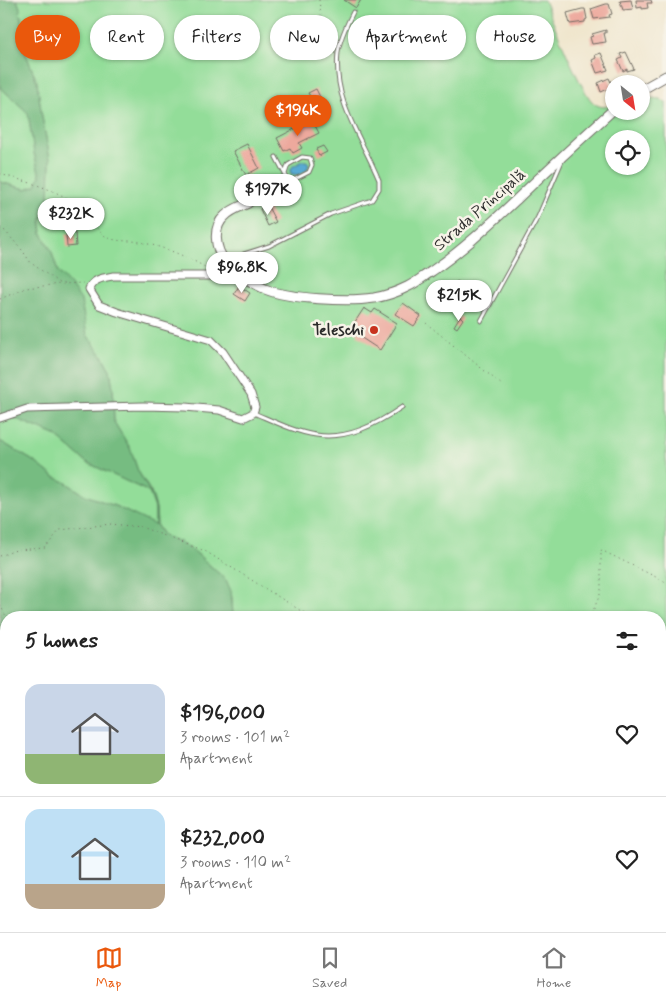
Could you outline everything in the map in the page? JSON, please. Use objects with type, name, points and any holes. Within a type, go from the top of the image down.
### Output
[{"type":"street","points":[[650,85],[666,76]]},
{"type":"street","name":"Strada Principală","points":[[248,203],[235,208],[222,218],[216,235],[218,250],[232,268],[265,289],[278,294],[358,299],[375,298],[408,287],[456,254],[605,117]]},
{"type":"street","points":[[0,418],[27,409],[143,406],[219,410],[243,418],[253,413],[255,407],[251,394],[223,352],[211,340],[99,305],[89,289],[91,283],[100,278],[113,276],[244,276]]},
{"type":"lane","points":[[232,268],[244,254],[269,246],[325,216],[368,202],[375,197],[379,188],[379,180],[344,106],[339,83],[338,62],[340,43],[353,12]]},
{"type":"lane","points":[[481,321],[538,217],[566,152]]},
{"type":"lane","points":[[248,203],[309,172],[312,165],[308,156],[292,162],[287,168],[286,177]]},
{"type":"lane","points":[[276,157],[289,182]]},
{"type":"lane","points":[[253,413],[316,436],[346,434],[379,422],[402,407]]},
{"type":"path","points":[[319,0],[322,24],[338,62]]},
{"type":"path","points":[[0,174],[53,190],[86,212],[99,232],[112,239],[137,241],[159,247],[196,262],[210,270]]},
{"type":"path","points":[[0,228],[22,250],[31,264],[60,284]]},
{"type":"path","points":[[0,299],[26,288],[91,283]]},
{"type":"path","points":[[426,323],[502,385]]},
{"type":"path","points":[[0,556],[16,550],[45,548],[60,530],[111,524],[141,527],[205,550],[301,611]]},
{"type":"path","points":[[593,611],[600,592],[601,550],[666,582]]},
{"type":"green space","points":[[0,0],[17,0],[21,15],[15,15],[15,60],[28,60],[37,82],[50,159],[49,199],[41,222],[42,234],[51,250],[58,272],[81,300],[87,335],[110,370],[113,388],[114,422],[130,448],[138,471],[153,497],[156,509],[157,526],[164,536],[180,542],[195,552],[226,580],[231,591],[233,611],[0,611],[0,441],[85,495],[115,506],[155,525],[155,508],[149,492],[86,462],[55,435],[0,411],[0,182],[26,189],[36,185],[40,176],[34,153],[28,113],[0,87]]},
{"type":"green space","points":[[17,0],[544,0],[550,15],[476,15],[476,60],[554,60],[554,24],[583,88],[595,104],[605,107],[605,120],[650,120],[650,98],[660,99],[666,103],[666,611],[233,611],[232,597],[226,580],[195,552],[185,545],[164,536],[157,526],[156,508],[151,492],[138,471],[130,448],[114,422],[113,388],[110,370],[87,335],[83,312],[77,295],[58,272],[51,250],[42,234],[41,222],[49,199],[50,159],[37,82],[28,60],[80,60],[80,15],[21,15]]},
{"type":"green space","points":[[0,87],[28,112],[34,153],[40,176],[36,185],[26,189],[0,182]]},
{"type":"green space","points":[[0,411],[55,435],[86,462],[149,492],[155,508],[155,526],[115,506],[85,495],[0,441]]},
{"type":"water","points":[[307,161],[309,164],[307,170],[299,175],[291,174],[290,171],[293,166]]},
{"type":"building","points":[[344,0],[361,0],[356,8]]},
{"type":"building","points":[[631,0],[633,9],[623,10],[620,1]]},
{"type":"building","points":[[636,0],[651,0],[652,3],[647,3],[648,8],[642,9],[642,7],[637,8]]},
{"type":"building","points":[[609,4],[612,14],[609,15],[610,17],[594,19],[591,9]]},
{"type":"building","points":[[585,9],[587,19],[585,22],[570,24],[567,13]]},
{"type":"building","points":[[606,30],[606,33],[604,33],[606,42],[592,44],[590,37],[593,36],[592,34]]},
{"type":"building","points":[[626,52],[634,69],[623,71],[618,60],[622,58],[620,54]]},
{"type":"building","points":[[601,53],[608,70],[597,73],[592,60],[596,58],[595,55]]},
{"type":"building","points":[[605,80],[605,90],[601,92],[598,83]]},
{"type":"building","points":[[316,89],[321,99],[314,103],[308,93]]},
{"type":"building","points":[[312,120],[319,133],[299,143],[302,148],[293,153],[290,148],[284,151],[277,138]]},
{"type":"building","points":[[247,144],[259,168],[246,175],[233,151]]},
{"type":"building","points":[[323,146],[327,152],[319,156],[316,149]]},
{"type":"building","points":[[267,205],[276,222],[268,226],[260,209]]},
{"type":"building","points":[[75,233],[76,246],[67,247],[66,234]]},
{"type":"building","points":[[457,281],[466,288],[456,300],[447,292]]},
{"type":"building","points":[[239,286],[250,293],[245,301],[234,294]]},
{"type":"building","points":[[403,303],[421,316],[414,326],[395,314]]},
{"type":"building","name":"Teleschi","points":[[364,308],[372,313],[375,309],[397,323],[380,350],[357,335],[359,333],[351,328]]},
{"type":"building","points":[[460,316],[463,319],[457,328],[454,326]]},
{"type":"place","name":"Teleschi","points":[[374,330]]}]
